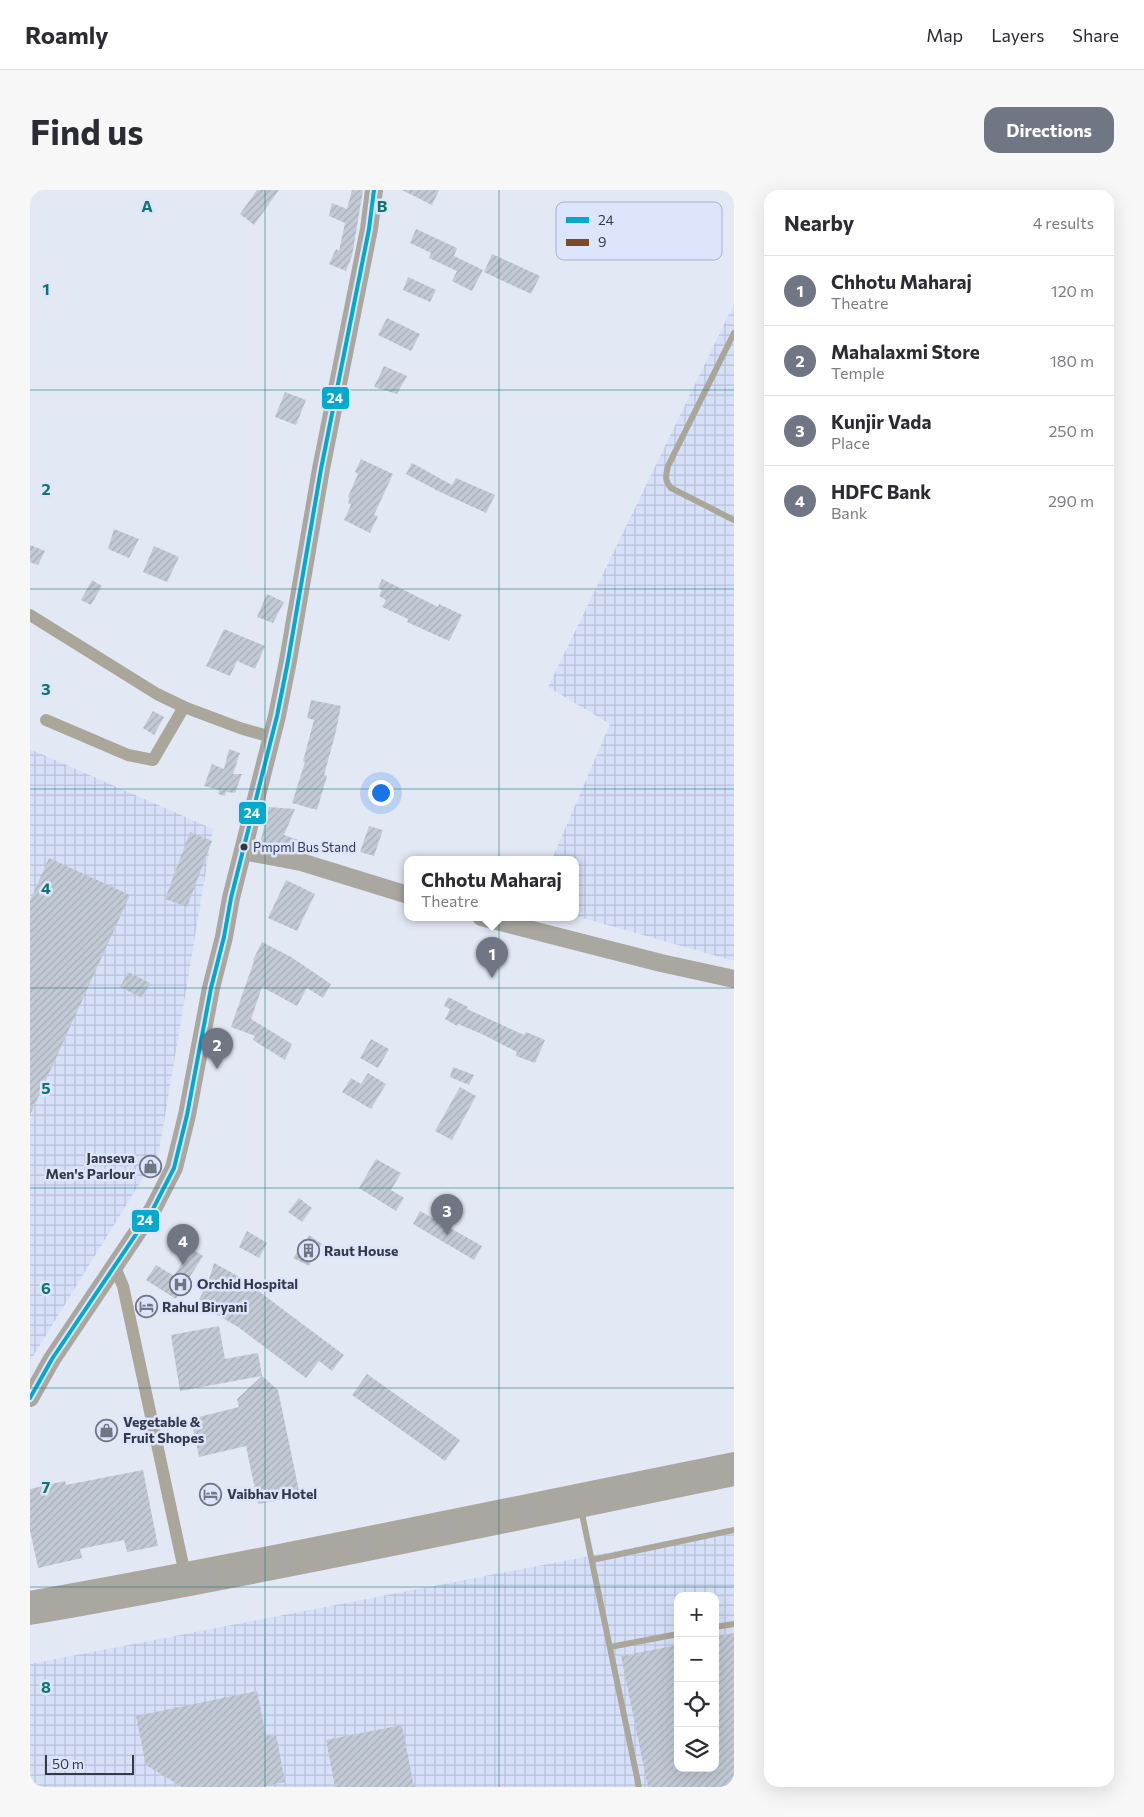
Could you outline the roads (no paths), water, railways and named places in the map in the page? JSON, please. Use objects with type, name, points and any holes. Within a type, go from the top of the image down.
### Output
[{"type":"street","points":[[30,1398],[52,1359],[153,1209],[174,1168],[188,1115],[211,988],[288,661],[321,469],[369,229],[374,190]]},
{"type":"street","points":[[30,615],[157,694],[184,707],[240,728],[271,737]]},
{"type":"street","points":[[46,720],[128,755],[153,760],[184,707]]},
{"type":"street","points":[[243,851],[300,862],[404,894]]},
{"type":"street","points":[[497,921],[661,963],[734,979]]},
{"type":"street","points":[[114,1265],[123,1286],[186,1580]]},
{"type":"street","points":[[30,1616],[186,1580],[733,1471]]},
{"type":"street","points":[[30,1600],[186,1580]]},
{"type":"lane","points":[[734,333],[668,466],[666,476],[666,483],[671,488],[734,520]]},
{"type":"lane","points":[[580,1501],[639,1787]]},
{"type":"lane","points":[[592,1560],[734,1530]]},
{"type":"lane","points":[[719,1626],[734,1624]]},
{"type":"lane","points":[[610,1647],[674,1635]]},
{"type":"place","name":"Pmpml Bus Stand","points":[[244,847]]},
{"type":"place","name":"Chhotu Maharaj","points":[[492,978]]},
{"type":"place","name":"Mahalaxmi Store","points":[[217,1069]]},
{"type":"place","name":"Janseva Men's Parlour","points":[[151,1166]]},
{"type":"place","name":"Kunjir Vada","points":[[447,1235]]},
{"type":"place","name":"Raut House","points":[[308,1251]]},
{"type":"place","name":"HDFC Bank","points":[[183,1265]]},
{"type":"place","name":"Orchid Hospital","points":[[181,1284]]},
{"type":"place","name":"Rahul Biryani","points":[[146,1307]]},
{"type":"place","name":"Vegetable & Fruit Shopes","points":[[107,1430]]},
{"type":"place","name":"Vaibhav Hotel","points":[[211,1494]]}]
